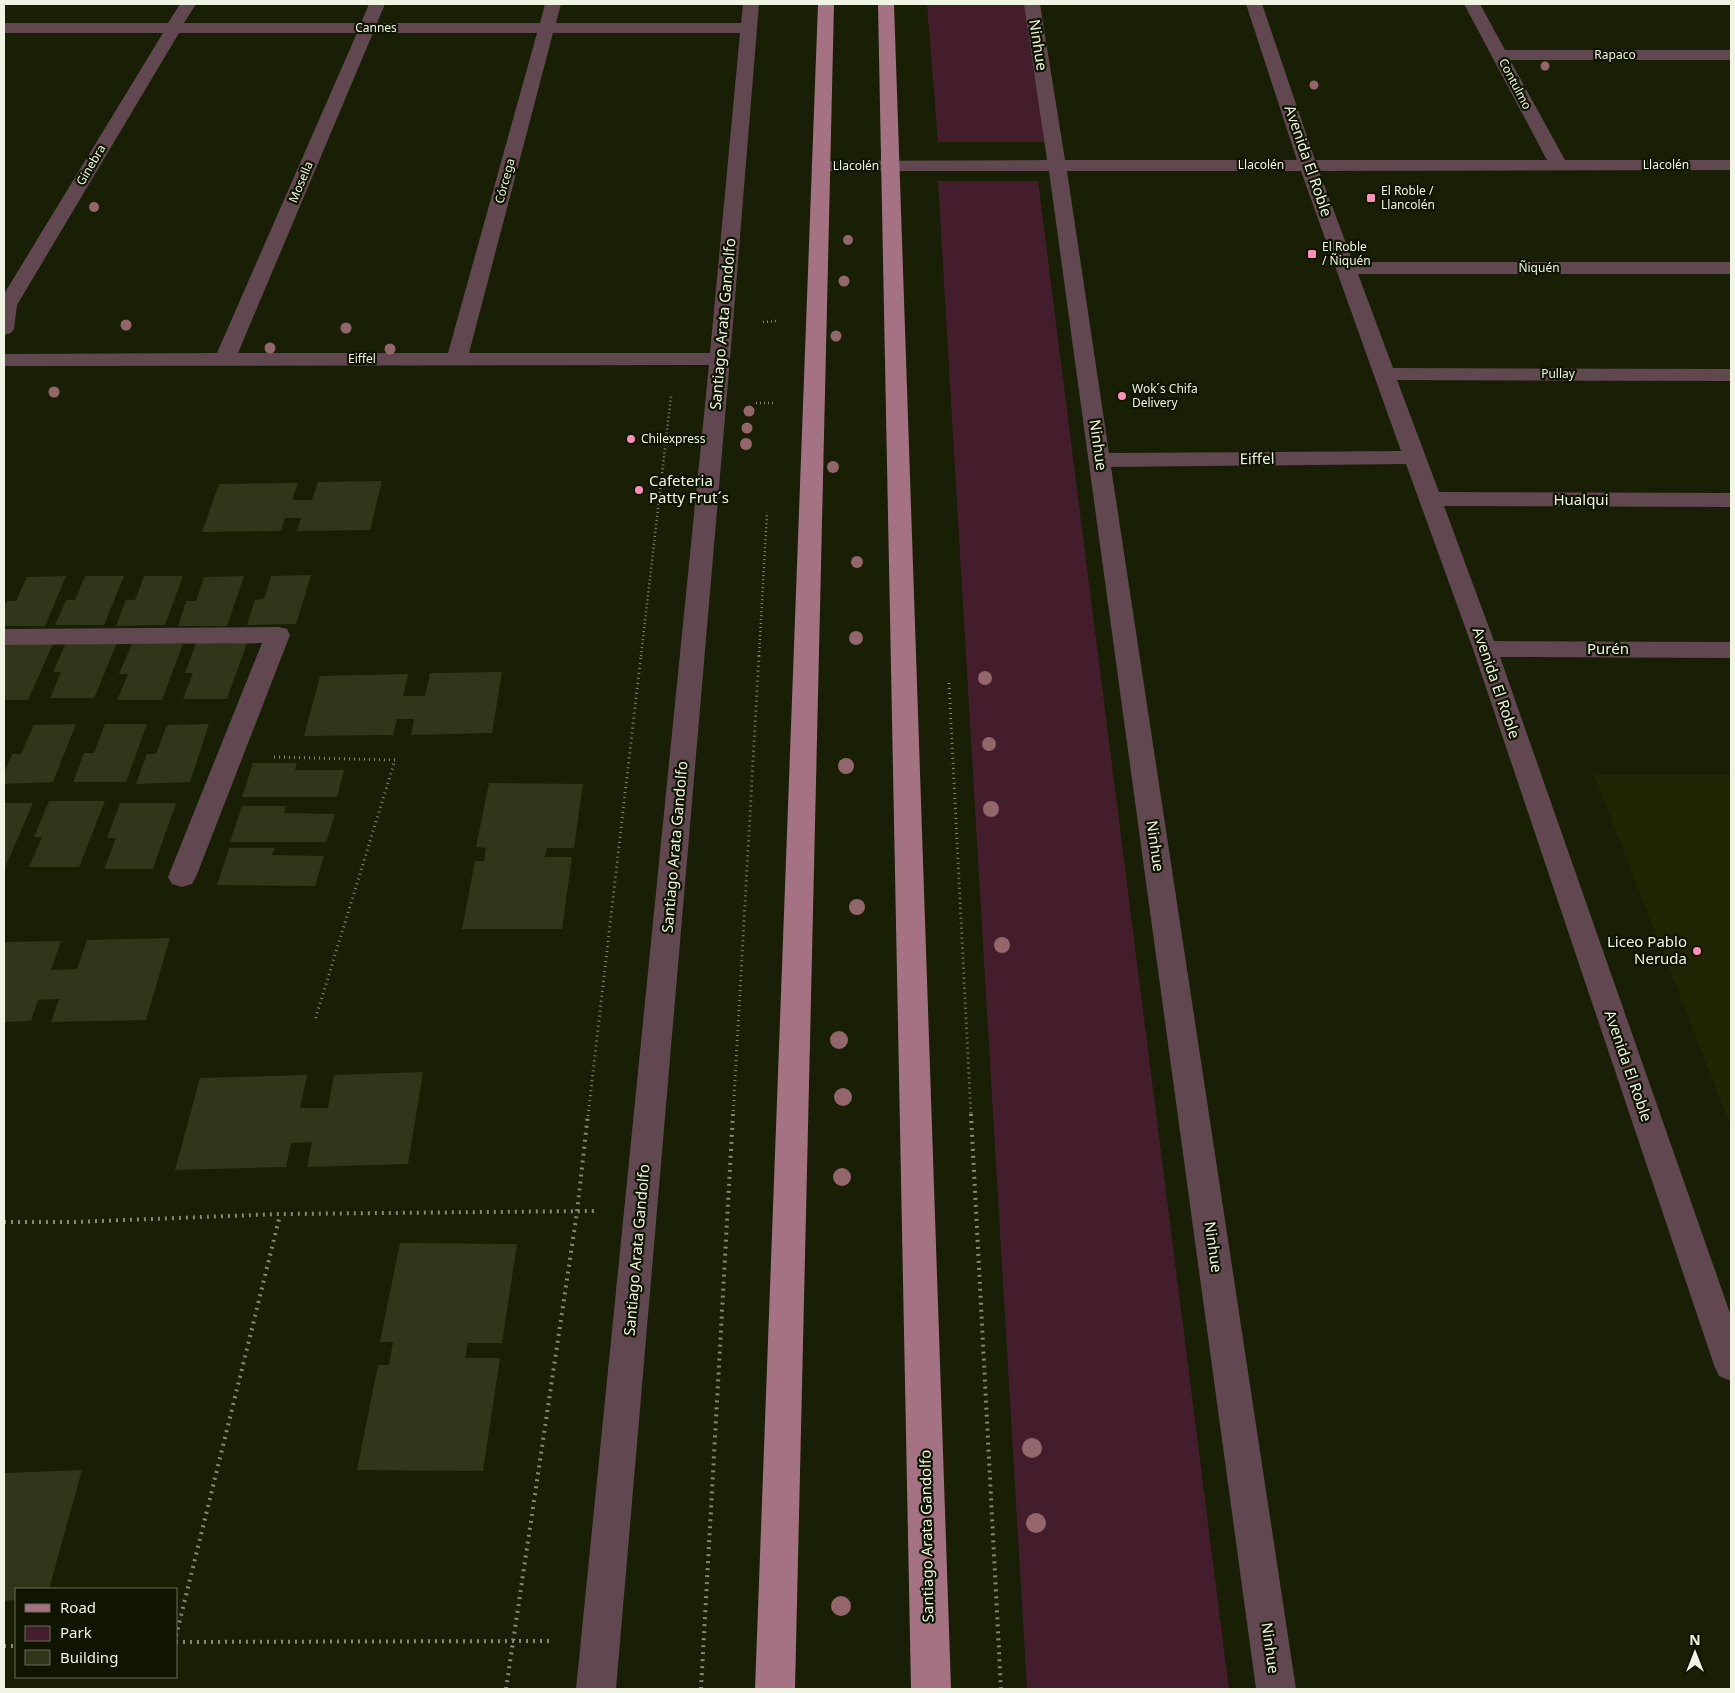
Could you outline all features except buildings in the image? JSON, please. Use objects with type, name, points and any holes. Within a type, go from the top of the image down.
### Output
[{"type":"main road","points":[[775,1689],[826,4]]},
{"type":"main road","name":"Santiago Arata Gandolfo","points":[[886,4],[930,1689]]},
{"type":"street","name":"Ginebra","points":[[4,329],[7,305],[188,4]]},
{"type":"street","name":"Mosella","points":[[225,360],[377,4]]},
{"type":"street","name":"Córcega","points":[[457,359],[553,4]]},
{"type":"street","name":"Santiago Arata Gandolfo","points":[[596,1689],[720,359],[751,4]]},
{"type":"street","name":"Ninhue","points":[[1032,4],[1100,460],[1276,1689]]},
{"type":"street","name":"Avenida El Roble","points":[[1254,4],[1308,165],[1485,649],[1731,1365]]},
{"type":"street","name":"Contulmo","points":[[1472,4],[1559,165]]},
{"type":"street","name":"Cannes","points":[[4,28],[749,28]]},
{"type":"street","name":"Rapaco","points":[[1499,55],[1731,55]]},
{"type":"street","name":"Llacolén","points":[[820,166],[1731,165]]},
{"type":"street","name":"Ñiquén","points":[[1346,268],[1731,268]]},
{"type":"street","name":"Eiffel","points":[[4,360],[720,359]]},
{"type":"street","name":"Pullay","points":[[1385,374],[1731,375]]},
{"type":"street","name":"Eiffel","points":[[1100,460],[1415,457]]},
{"type":"street","name":"Hualqui","points":[[1430,499],[1731,500]]},
{"type":"street","points":[[4,637],[278,635],[182,877]]},
{"type":"street","name":"Purén","points":[[1485,649],[1731,650]]},
{"type":"path","points":[[775,330],[777,312]]},
{"type":"path","points":[[506,1689],[577,1212],[676,359]]},
{"type":"path","points":[[772,413],[773,394]]},
{"type":"path","points":[[701,1689],[767,502]]},
{"type":"path","points":[[949,674],[1001,1689]]},
{"type":"path","points":[[231,756],[395,760],[315,1020]]},
{"type":"path","points":[[4,1222],[280,1214],[641,1211]]},
{"type":"path","points":[[178,1628],[280,1214]]},
{"type":"path","points":[[178,1642],[600,1641]]},
{"type":"shaded area","name":"Liceo Pablo Neruda","points":[[1594,775],[1731,775],[1731,1127]]},
{"type":"green space","points":[[927,4],[1026,4],[1050,142],[938,142]]},
{"type":"green space","points":[[938,181],[1038,181],[1229,1689],[1027,1689]]},
{"type":"place","name":"El Roble / Llancolén","points":[[1371,198]]},
{"type":"place","name":"El Roble / Ñiquén","points":[[1312,254]]},
{"type":"place","name":"Wok´s Chifa Delivery","points":[[1122,396]]},
{"type":"place","name":"Chilexpress","points":[[631,439]]},
{"type":"place","name":"Cafeteria Patty Frut´s","points":[[639,490]]},
{"type":"place","name":"Liceo Pablo Neruda","points":[[1697,951]]}]
